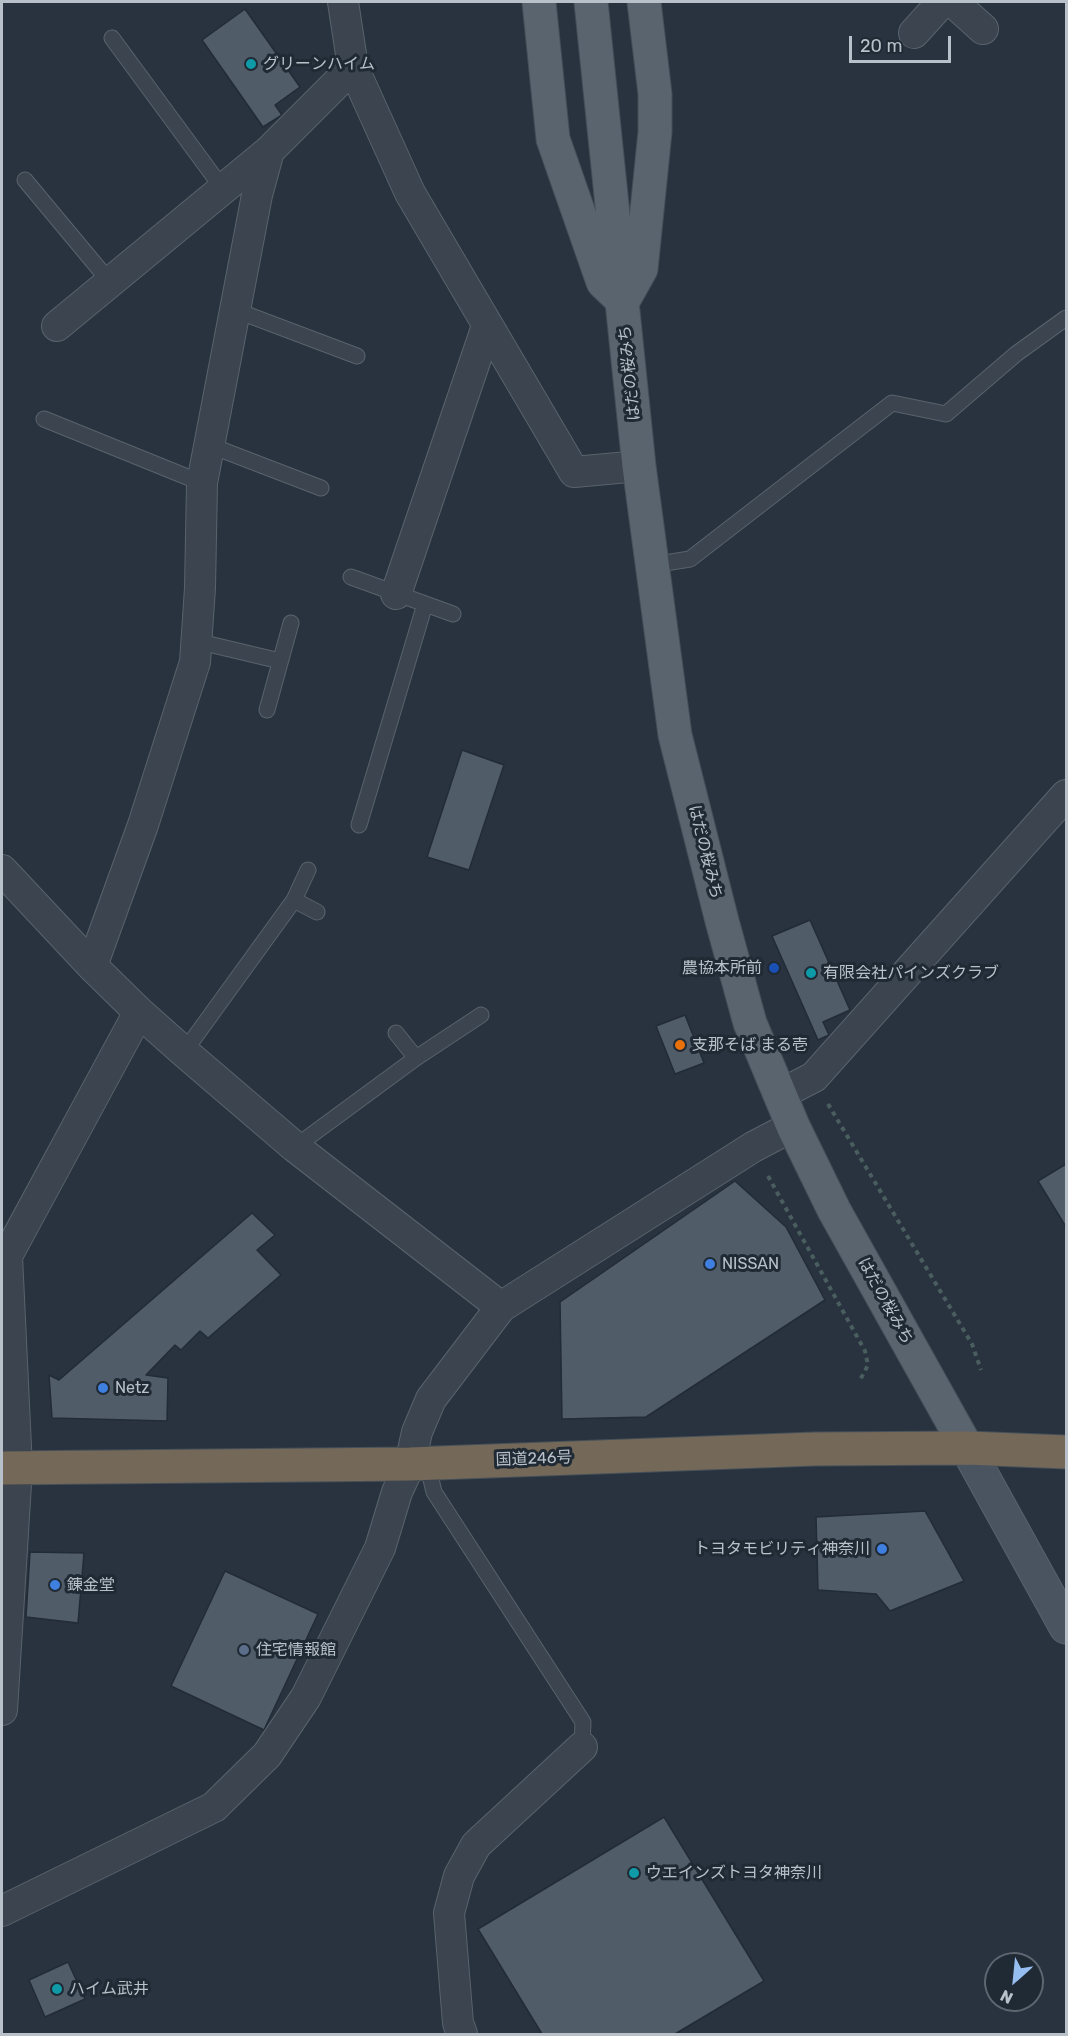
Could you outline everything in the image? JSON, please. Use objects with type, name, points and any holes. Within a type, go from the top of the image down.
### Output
[{"type":"highway","name":"国道246号","points":[[9,1468],[418,1463],[815,1449],[967,1448],[1066,1452]]},
{"type":"main road","points":[[539,2],[553,139],[603,282],[622,301],[641,269],[655,132],[655,94],[644,2]]},
{"type":"main road","name":"はだの桜みち","points":[[591,2],[639,466],[675,735],[750,1023],[779,1095],[834,1210],[967,1448]]},
{"type":"street","points":[[343,2],[353,67],[410,193],[574,472],[639,466]]},
{"type":"street","points":[[914,33],[942,2]]},
{"type":"street","points":[[953,2],[983,29]]},
{"type":"street","points":[[57,326],[269,151],[353,67]]},
{"type":"street","points":[[92,966],[142,825],[195,662],[200,588],[202,483],[257,195],[269,151]]},
{"type":"street","points":[[396,594],[487,326]]},
{"type":"street","points":[[779,1095],[814,1077],[1066,795]]},
{"type":"street","points":[[2,870],[92,966],[184,1052],[295,1147],[501,1307]]},
{"type":"street","points":[[2,1710],[9,1468],[7,1256],[139,1012]]},
{"type":"street","points":[[2,1911],[214,1807],[267,1755],[306,1697],[380,1548],[397,1492],[418,1463],[417,1432],[431,1399],[501,1307],[753,1147],[793,1126]]},
{"type":"street","name":"はだの桜みち","points":[[967,1448],[1066,1627]]},
{"type":"street","points":[[462,2034],[458,2023],[449,1912],[459,1876],[476,1845],[582,1747]]},
{"type":"lane","points":[[112,38],[223,189]]},
{"type":"lane","points":[[26,180],[110,282]]},
{"type":"lane","points":[[235,310],[357,356]]},
{"type":"lane","points":[[652,565],[690,559],[891,403],[946,414],[1016,354],[1066,318]]},
{"type":"lane","points":[[44,419],[202,483]]},
{"type":"lane","points":[[209,445],[321,488]]},
{"type":"lane","points":[[351,577],[453,614]]},
{"type":"lane","points":[[359,825],[425,604]]},
{"type":"lane","points":[[267,710],[291,623]]},
{"type":"lane","points":[[196,641],[280,662]]},
{"type":"lane","points":[[184,1052],[294,900],[308,870]]},
{"type":"lane","points":[[294,900],[317,912]]},
{"type":"lane","points":[[295,1147],[416,1058],[481,1015]]},
{"type":"lane","points":[[396,1033],[416,1058]]},
{"type":"lane","points":[[418,1463],[434,1492],[583,1722],[582,1747]]},
{"type":"path","points":[[828,1103],[972,1344],[981,1370]]},
{"type":"path","points":[[767,1175],[865,1351],[868,1365],[860,1380]]},
{"type":"building","name":"グリーンハイム","points":[[245,9],[300,87],[275,105],[282,115],[263,127],[202,40]]},
{"type":"building","points":[[462,750],[504,765],[469,870],[427,857]]},
{"type":"building","name":"有限会社パインズクラブ","points":[[810,920],[850,1010],[823,1022],[829,1035],[818,1040],[772,936]]},
{"type":"building","name":"支那そば まる壱","points":[[685,1015],[704,1063],[675,1074],[656,1026]]},
{"type":"building","points":[[1066,1164],[1066,1227],[1038,1181]]},
{"type":"building","name":"NISSAN","points":[[735,1181],[786,1227],[825,1300],[646,1417],[562,1419],[560,1302]]},
{"type":"building","points":[[252,1213],[275,1235],[257,1250],[281,1275],[208,1338],[200,1331],[181,1350],[175,1345],[146,1375],[168,1378],[167,1421],[52,1418],[49,1375],[59,1380]]},
{"type":"building","name":"トヨタモビリティ神奈川","points":[[925,1511],[964,1581],[890,1611],[876,1594],[818,1590],[816,1517]]},
{"type":"building","name":"錬金堂","points":[[30,1552],[84,1553],[78,1623],[26,1617]]},
{"type":"building","name":"住宅情報館","points":[[225,1571],[318,1614],[264,1730],[171,1686]]},
{"type":"building","name":"ウエインズトヨタ神奈川","points":[[664,1817],[764,1981],[675,2034],[542,2034],[478,1929]]},
{"type":"building","name":"ハイム武井","points":[[68,1962],[85,1999],[45,2017],[29,1980]]},
{"type":"place","name":"グリーンハイム","points":[[251,64]]},
{"type":"place","name":"農協本所前","points":[[774,968]]},
{"type":"place","name":"有限会社パインズクラブ","points":[[811,973]]},
{"type":"place","name":"支那そば まる壱","points":[[680,1045]]},
{"type":"place","name":"NISSAN","points":[[710,1264]]},
{"type":"place","name":"Netz","points":[[103,1388]]},
{"type":"place","name":"トヨタモビリティ神奈川","points":[[882,1549]]},
{"type":"place","name":"錬金堂","points":[[55,1585]]},
{"type":"place","name":"住宅情報館","points":[[244,1650]]},
{"type":"place","name":"ウエインズトヨタ神奈川","points":[[634,1873]]},
{"type":"place","name":"ハイム武井","points":[[57,1989]]}]
